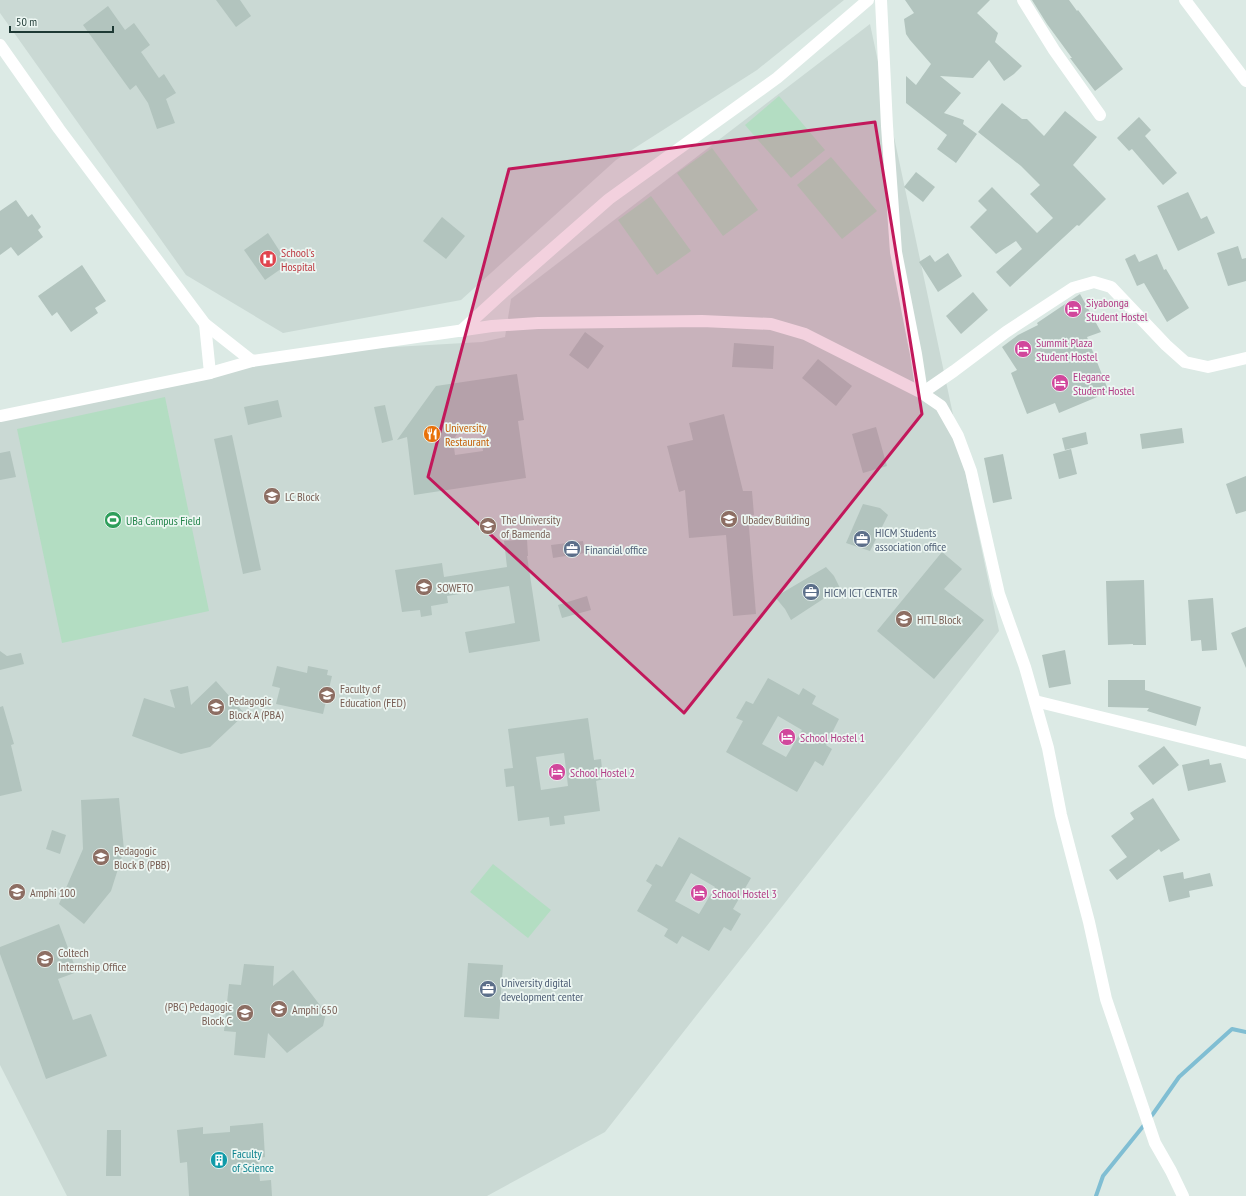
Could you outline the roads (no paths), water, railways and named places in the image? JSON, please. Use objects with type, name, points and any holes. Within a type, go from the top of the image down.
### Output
[{"type":"street","points":[[461,332],[519,278],[609,199],[777,78],[868,0]]},
{"type":"street","points":[[881,0],[887,126],[896,252],[922,393]]},
{"type":"street","points":[[1023,0],[1054,50],[1100,115]]},
{"type":"street","points":[[1185,0],[1246,81]]},
{"type":"street","points":[[0,45],[59,129],[205,324],[252,361]]},
{"type":"street","points":[[922,393],[1006,332],[1073,288],[1094,282],[1111,287],[1166,345],[1185,362],[1208,367],[1246,358]]},
{"type":"street","points":[[0,416],[210,373],[252,361],[461,332],[492,326],[538,323],[702,321],[771,324],[805,334],[922,393],[940,406],[958,436],[971,471],[999,594],[1025,667],[1048,748],[1062,815],[1089,922],[1106,999],[1155,1143],[1171,1170],[1183,1196]]},
{"type":"street","points":[[205,324],[210,373]]},
{"type":"street","points":[[1035,701],[1246,753]]},
{"type":"waterway","points":[[1096,1196],[1103,1176],[1153,1114],[1179,1077],[1232,1029],[1246,1032]]},
{"type":"place","name":"School's Hospital","points":[[268,259]]},
{"type":"place","name":"Siyabonga Student Hostel","points":[[1073,309]]},
{"type":"place","name":"Summit Plaza Student Hostel","points":[[1023,349]]},
{"type":"place","name":"Elegance Student Hostel","points":[[1060,383]]},
{"type":"place","name":"University Restaurant","points":[[432,434]]},
{"type":"place","name":"LC Block","points":[[272,496]]},
{"type":"place","name":"Ubadev Building","points":[[729,519]]},
{"type":"place","name":"UBa Campus Field","points":[[113,520]]},
{"type":"place","name":"The University of Bamenda","points":[[488,526]]},
{"type":"place","name":"HICM Students association office","points":[[862,539]]},
{"type":"place","name":"Financial office","points":[[572,549]]},
{"type":"place","name":"SOWETO","points":[[424,587]]},
{"type":"place","name":"HICM ICT CENTER","points":[[811,592]]},
{"type":"place","name":"HITL Block","points":[[904,619]]},
{"type":"place","name":"Faculty of Education (FED)","points":[[327,695]]},
{"type":"place","name":"Pedagogic Block A (PBA)","points":[[216,707]]},
{"type":"place","name":"School Hostel 1","points":[[787,737]]},
{"type":"place","name":"School Hostel 2","points":[[557,772]]},
{"type":"place","name":"Pedagogic Block B (PBB)","points":[[101,857]]},
{"type":"place","name":"Amphi 100","points":[[17,892]]},
{"type":"place","name":"School Hostel 3","points":[[699,893]]},
{"type":"place","name":"Coltech Internship Office","points":[[45,959]]},
{"type":"place","name":"University digital development center","points":[[488,989]]},
{"type":"place","name":"Amphi 650","points":[[279,1009]]},
{"type":"place","name":"(PBC) Pedagogic Block C","points":[[245,1013]]},
{"type":"place","name":"Faculty of Science","points":[[219,1160]]}]
